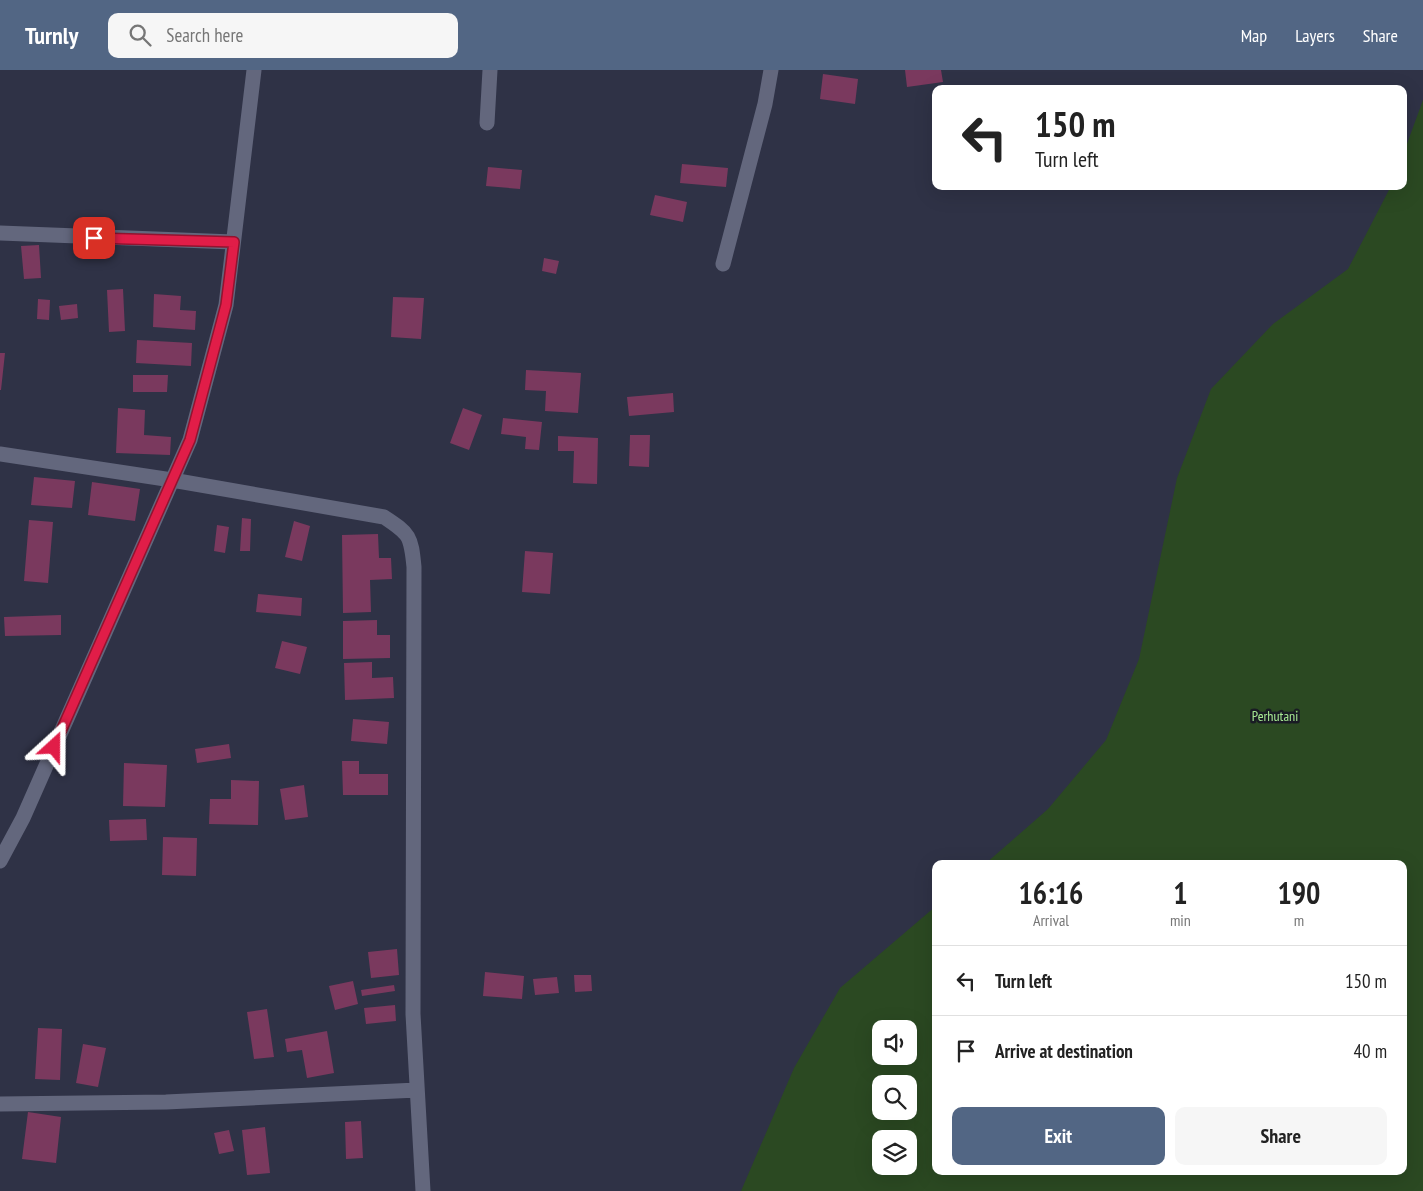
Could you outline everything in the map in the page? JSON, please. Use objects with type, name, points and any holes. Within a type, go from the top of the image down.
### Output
[{"type":"street","points":[[0,861],[23,818],[190,440],[226,305],[254,70]]},
{"type":"street","points":[[487,123],[490,70]]},
{"type":"street","points":[[723,264],[765,104],[771,70]]},
{"type":"street","points":[[0,233],[234,242]]},
{"type":"street","points":[[0,454],[172,480],[384,516],[404,530],[412,543],[414,567],[413,1014],[423,1191]]},
{"type":"street","points":[[0,1104],[166,1102],[417,1090]]},
{"type":"green space","name":"Perhutani","points":[[1423,100],[1423,1191],[741,1191],[794,1068],[840,988],[932,909],[932,1175],[1407,1175],[1407,860],[990,860],[1048,809],[1106,740],[1139,659],[1177,478],[1211,389],[1273,324],[1348,269],[1389,190],[1407,190],[1407,144]]},
{"type":"building","points":[[905,70],[941,70],[943,82],[907,87]]},
{"type":"building","points":[[823,74],[858,79],[855,104],[820,99]]},
{"type":"building","points":[[682,164],[728,168],[726,187],[680,183]]},
{"type":"building","points":[[488,167],[522,170],[520,189],[486,186]]},
{"type":"building","points":[[655,195],[687,202],[683,222],[650,215]]},
{"type":"building","points":[[39,245],[41,278],[24,279],[21,246]]},
{"type":"building","points":[[544,258],[559,261],[556,274],[542,271]]},
{"type":"building","points":[[123,289],[125,331],[109,332],[107,290]]},
{"type":"building","points":[[154,294],[181,296],[180,310],[196,311],[195,330],[153,327]]},
{"type":"building","points":[[393,297],[424,298],[421,339],[391,337]]},
{"type":"building","points":[[38,299],[50,300],[49,320],[37,319]]},
{"type":"building","points":[[77,304],[78,318],[61,320],[59,306]]},
{"type":"building","points":[[137,340],[192,343],[191,366],[136,363]]},
{"type":"building","points":[[0,353],[5,353],[1,390],[0,390]]},
{"type":"building","points":[[526,370],[581,373],[578,413],[545,411],[546,391],[525,390]]},
{"type":"building","points":[[133,375],[168,375],[167,392],[133,392]]},
{"type":"building","points":[[673,393],[674,412],[629,416],[627,397]]},
{"type":"building","points":[[118,408],[145,410],[144,435],[171,437],[170,455],[116,453]]},
{"type":"building","points":[[463,408],[482,415],[469,450],[450,443]]},
{"type":"building","points":[[503,418],[542,422],[539,450],[525,449],[526,437],[501,434]]},
{"type":"building","points":[[630,435],[650,435],[649,467],[629,466]]},
{"type":"building","points":[[558,436],[598,438],[597,484],[573,483],[574,451],[558,451]]},
{"type":"building","points":[[34,477],[75,481],[72,508],[31,505]]},
{"type":"building","points":[[92,482],[140,489],[135,521],[88,515]]},
{"type":"building","points":[[242,518],[251,519],[250,551],[240,551]]},
{"type":"building","points":[[29,520],[53,522],[48,583],[24,581]]},
{"type":"building","points":[[294,521],[310,526],[302,561],[285,557]]},
{"type":"building","points":[[217,525],[229,527],[225,553],[214,551]]},
{"type":"building","points":[[378,534],[379,558],[391,558],[392,579],[370,580],[371,612],[343,613],[342,535]]},
{"type":"building","points":[[525,551],[553,553],[550,594],[522,592]]},
{"type":"building","points":[[258,594],[302,598],[301,616],[256,612]]},
{"type":"building","points":[[61,615],[61,635],[5,636],[4,617]]},
{"type":"building","points":[[377,620],[377,635],[390,635],[390,658],[343,659],[343,621]]},
{"type":"building","points":[[282,641],[307,647],[300,674],[275,668]]},
{"type":"building","points":[[372,662],[372,678],[393,677],[394,698],[345,700],[344,663]]},
{"type":"building","points":[[353,719],[389,722],[387,744],[351,741]]},
{"type":"building","points":[[229,744],[231,758],[197,763],[195,749]]},
{"type":"building","points":[[342,761],[359,761],[359,774],[388,774],[388,795],[343,795]]},
{"type":"building","points":[[124,763],[167,765],[165,807],[123,806]]},
{"type":"building","points":[[231,780],[259,781],[258,825],[209,824],[210,799],[231,799]]},
{"type":"building","points":[[304,785],[308,817],[285,820],[280,789]]},
{"type":"building","points":[[146,819],[147,840],[110,841],[109,820]]},
{"type":"building","points":[[163,837],[197,838],[196,876],[162,875]]},
{"type":"building","points":[[397,949],[399,975],[371,978],[368,952]]},
{"type":"building","points":[[485,972],[524,976],[522,999],[483,996]]},
{"type":"building","points":[[574,975],[591,975],[592,991],[575,992]]},
{"type":"building","points":[[557,977],[559,993],[535,995],[533,979]]},
{"type":"building","points":[[353,981],[358,1004],[335,1010],[329,986]]},
{"type":"building","points":[[394,985],[395,991],[362,996],[361,990]]},
{"type":"building","points":[[395,1005],[396,1021],[366,1024],[364,1008]]},
{"type":"building","points":[[267,1009],[274,1057],[254,1059],[247,1012]]},
{"type":"building","points":[[38,1028],[62,1029],[60,1080],[35,1079]]},
{"type":"building","points":[[327,1031],[334,1073],[307,1078],[302,1050],[287,1052],[285,1039]]},
{"type":"building","points":[[83,1044],[106,1048],[98,1087],[76,1083]]},
{"type":"building","points":[[28,1112],[61,1117],[56,1163],[22,1159]]},
{"type":"building","points":[[361,1121],[363,1158],[346,1159],[345,1122]]},
{"type":"building","points":[[265,1127],[270,1173],[247,1175],[242,1130]]},
{"type":"building","points":[[229,1130],[234,1151],[219,1154],[214,1133]]},
{"type":"route","points":[[54,747],[190,440],[226,305],[234,242],[94,238]]}]
